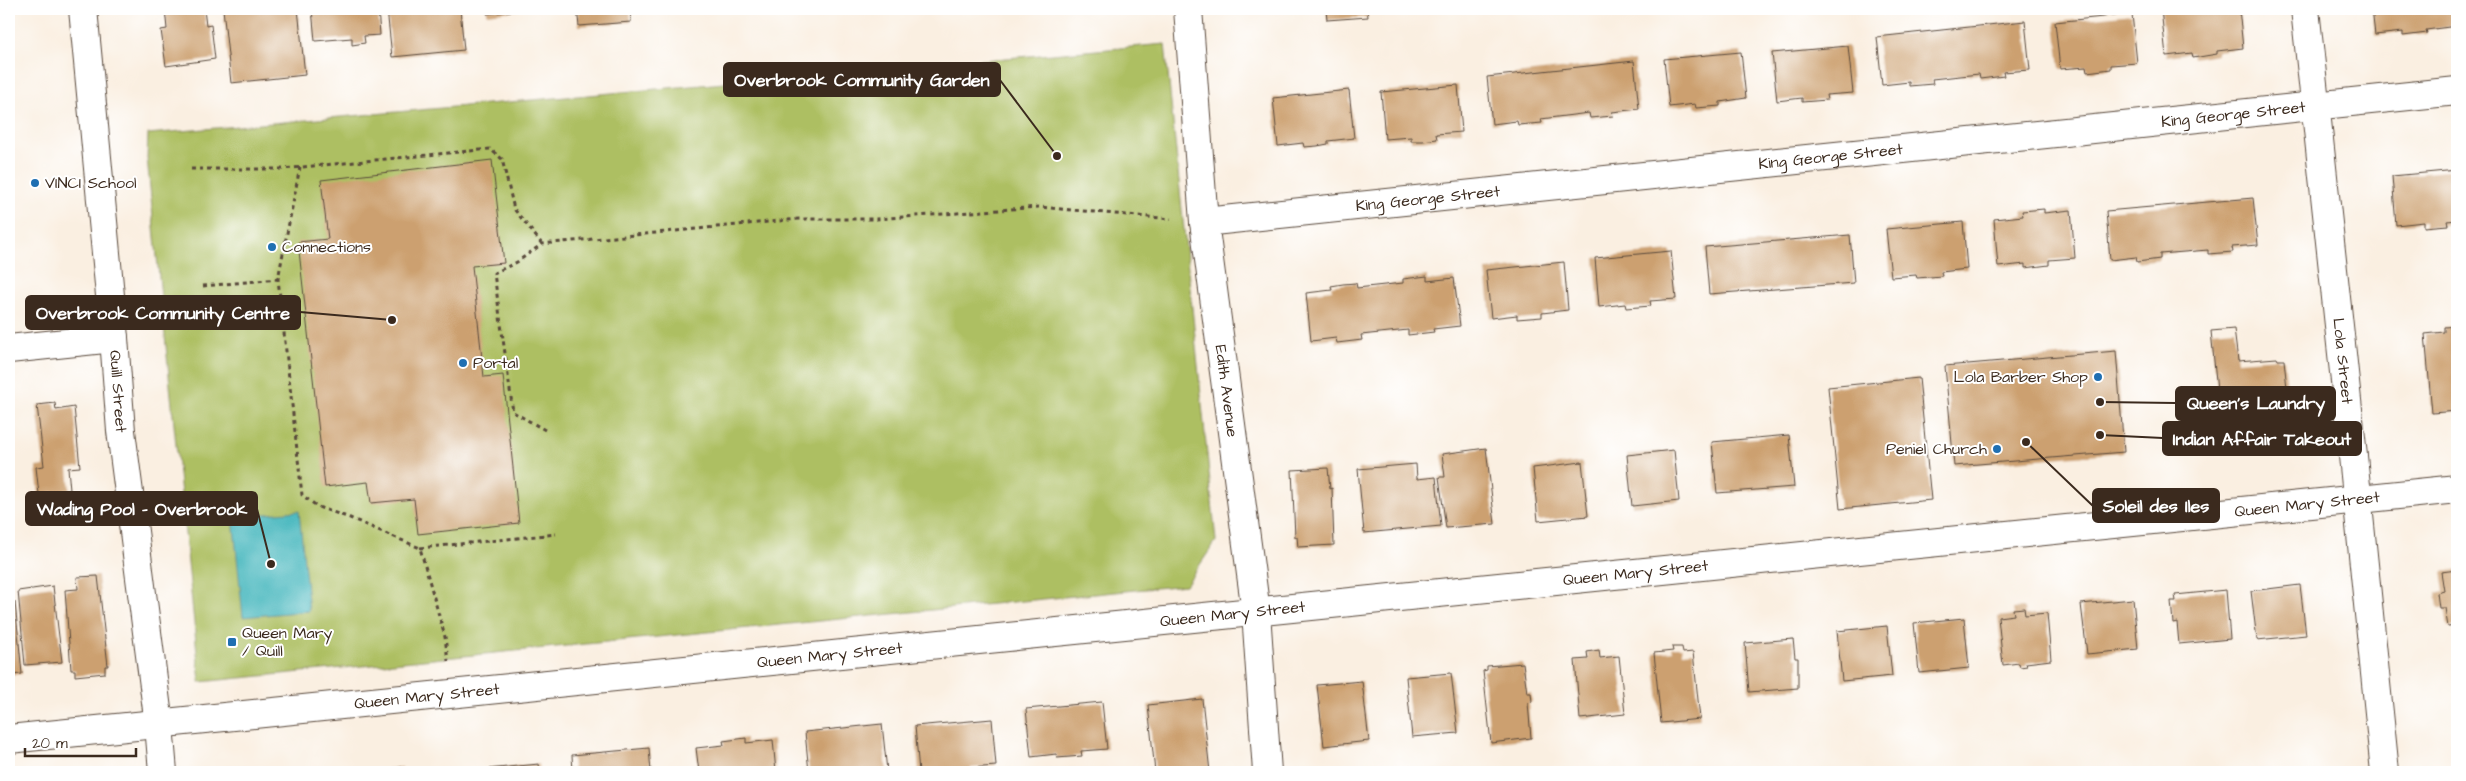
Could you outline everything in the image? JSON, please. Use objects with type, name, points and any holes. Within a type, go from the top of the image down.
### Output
[{"type":"street","name":"Quill Street","points":[[83,9],[121,431],[159,725],[163,772]]},
{"type":"street","name":"Edith Avenue","points":[[1188,9],[1204,222],[1256,612],[1267,772]]},
{"type":"street","name":"Lola Street","points":[[2304,9],[2316,106],[2385,772]]},
{"type":"street","name":"King George Street","points":[[1204,222],[2457,91]]},
{"type":"street","points":[[9,349],[114,338]]},
{"type":"street","name":"Queen Mary Street","points":[[9,740],[2457,489]]},
{"type":"path","points":[[191,168],[246,170],[300,167],[490,149],[502,159],[514,210],[542,244]]},
{"type":"path","points":[[300,167],[278,279],[302,495],[318,507],[350,518],[420,548],[556,534]]},
{"type":"path","points":[[546,430],[513,412],[494,273],[517,262],[542,244],[799,219],[876,219],[1039,207],[1204,222]]},
{"type":"path","points":[[203,286],[278,279]]},
{"type":"path","points":[[420,548],[445,637],[451,694]]},
{"type":"green space","points":[[1165,44],[1216,541],[1186,585],[200,682],[147,158],[148,134]]},
{"type":"water","points":[[299,511],[309,611],[243,617],[233,517]]},
{"type":"building","points":[[165,9],[204,9],[206,26],[211,25],[215,59],[166,66],[161,30],[167,29]]},
{"type":"building","points":[[223,9],[298,9],[305,75],[231,83]]},
{"type":"building","points":[[312,9],[378,9],[380,35],[364,36],[365,43],[352,45],[352,38],[315,41]]},
{"type":"building","points":[[387,9],[460,9],[464,50],[392,57]]},
{"type":"building","points":[[487,9],[519,9],[520,10],[487,14]]},
{"type":"building","points":[[577,9],[630,9],[631,22],[579,26]]},
{"type":"building","points":[[1326,9],[1367,9],[1368,17],[1327,20]]},
{"type":"building","points":[[2161,9],[2239,9],[2243,48],[2217,51],[2217,54],[2193,58],[2192,53],[2166,56]]},
{"type":"building","points":[[2372,9],[2457,9],[2457,26],[2426,30],[2427,33],[2403,36],[2403,32],[2375,35]]},
{"type":"building","points":[[2132,14],[2137,63],[2111,65],[2111,69],[2087,72],[2086,67],[2060,69],[2055,22]]},
{"type":"building","points":[[2025,21],[2030,70],[2003,72],[2004,76],[1980,79],[1979,74],[1932,79],[1933,84],[1909,86],[1909,82],[1882,85],[1877,37]]},
{"type":"building","points":[[1848,46],[1853,93],[1826,95],[1827,100],[1802,102],[1802,98],[1777,101],[1772,53]]},
{"type":"building","points":[[1741,52],[1746,98],[1720,102],[1720,106],[1696,108],[1695,104],[1669,107],[1664,59]]},
{"type":"building","points":[[1634,61],[1639,109],[1612,112],[1613,116],[1590,118],[1589,113],[1541,119],[1542,123],[1518,125],[1517,121],[1492,124],[1487,77]]},
{"type":"building","points":[[1458,85],[1462,132],[1436,134],[1437,139],[1423,141],[1411,141],[1411,137],[1385,139],[1381,92]]},
{"type":"building","points":[[1349,90],[1354,138],[1328,141],[1328,144],[1317,146],[1304,147],[1303,143],[1278,146],[1273,98]]},
{"type":"building","points":[[492,160],[504,263],[472,266],[484,377],[503,375],[519,523],[418,534],[414,499],[371,503],[368,482],[325,487],[298,242],[328,239],[321,180]]},
{"type":"building","points":[[2457,170],[2457,220],[2447,221],[2448,225],[2424,227],[2424,222],[2396,225],[2392,176]]},
{"type":"building","points":[[2253,198],[2258,245],[2232,247],[2233,252],[2208,254],[2208,250],[2160,254],[2160,259],[2137,262],[2136,257],[2110,260],[2106,211]]},
{"type":"building","points":[[2044,209],[2044,213],[2071,210],[2075,258],[2049,260],[2049,265],[2025,268],[2025,264],[1998,267],[1994,219],[2023,216],[2022,211]]},
{"type":"building","points":[[1963,222],[1967,269],[1941,272],[1942,276],[1917,278],[1916,275],[1891,277],[1886,229]]},
{"type":"building","points":[[1850,235],[1854,283],[1709,294],[1705,247]]},
{"type":"building","points":[[1671,251],[1676,299],[1650,301],[1651,306],[1626,308],[1625,304],[1599,307],[1595,258]]},
{"type":"building","points":[[1564,262],[1568,310],[1542,313],[1542,317],[1517,319],[1517,315],[1491,318],[1486,270]]},
{"type":"building","points":[[1427,276],[1427,281],[1454,278],[1460,326],[1433,329],[1434,332],[1408,335],[1408,330],[1361,335],[1362,340],[1337,343],[1336,338],[1311,341],[1306,293],[1332,290],[1331,286],[1343,284],[1356,283],[1357,288],[1403,283],[1403,279]]},
{"type":"building","points":[[2457,326],[2457,411],[2432,413],[2425,334],[2444,332],[2444,327]]},
{"type":"building","points":[[2234,329],[2238,361],[2277,358],[2278,360],[2284,360],[2292,436],[2222,440],[2211,331]]},
{"type":"building","points":[[2116,351],[2124,452],[1954,466],[1945,366]]},
{"type":"building","points":[[1919,378],[1931,500],[1840,509],[1828,387]]},
{"type":"building","points":[[55,403],[56,410],[74,407],[80,467],[68,468],[70,490],[39,494],[36,467],[44,466],[37,405]]},
{"type":"building","points":[[1789,435],[1794,487],[1717,493],[1712,442]]},
{"type":"building","points":[[1486,448],[1495,524],[1446,528],[1439,477],[1445,477],[1442,454]]},
{"type":"building","points":[[1674,450],[1679,501],[1632,506],[1627,455]]},
{"type":"building","points":[[1582,462],[1588,516],[1538,521],[1533,468]]},
{"type":"building","points":[[1416,464],[1417,479],[1436,477],[1441,526],[1364,533],[1358,469]]},
{"type":"building","points":[[1328,468],[1330,489],[1332,488],[1334,545],[1298,547],[1297,537],[1295,537],[1292,470]]},
{"type":"building","points":[[2457,570],[2457,626],[2448,627],[2445,608],[2439,608],[2437,593],[2444,591],[2441,572]]},
{"type":"building","points":[[98,576],[108,666],[105,666],[105,673],[75,676],[75,670],[71,670],[65,590],[78,589],[77,577]]},
{"type":"building","points":[[2300,585],[2306,635],[2257,640],[2251,591]]},
{"type":"building","points":[[53,586],[62,662],[25,665],[18,591]]},
{"type":"building","points":[[2226,590],[2230,639],[2179,644],[2177,622],[2173,623],[2171,601],[2176,601],[2175,595]]},
{"type":"building","points":[[2133,599],[2138,649],[2087,654],[2081,604]]},
{"type":"building","points":[[15,602],[22,674],[9,675],[9,603]]},
{"type":"building","points":[[2024,608],[2025,615],[2047,613],[2051,660],[2026,663],[2027,666],[2020,667],[2019,663],[2003,665],[1998,617],[2014,615],[2013,609]]},
{"type":"building","points":[[1964,618],[1969,668],[1919,673],[1914,623]]},
{"type":"building","points":[[1887,626],[1892,676],[1842,681],[1837,631]]},
{"type":"building","points":[[1793,639],[1795,658],[1798,658],[1798,688],[1749,692],[1745,643]]},
{"type":"building","points":[[1672,647],[1682,647],[1683,653],[1693,652],[1700,719],[1661,723],[1654,653],[1673,651]]},
{"type":"building","points":[[1599,650],[1600,658],[1619,656],[1625,714],[1580,719],[1575,660],[1588,659],[1587,652]]},
{"type":"building","points":[[1523,663],[1527,693],[1531,693],[1532,702],[1528,703],[1531,738],[1491,743],[1483,671],[1487,670],[1487,666]]},
{"type":"building","points":[[1451,673],[1458,733],[1412,737],[1406,677]]},
{"type":"building","points":[[1362,681],[1369,741],[1324,746],[1317,685]]},
{"type":"building","points":[[1202,699],[1210,772],[1155,772],[1148,705]]},
{"type":"building","points":[[1102,702],[1107,749],[1081,751],[1082,756],[1057,758],[1056,754],[1031,757],[1026,709]]},
{"type":"building","points":[[992,719],[996,766],[971,768],[971,772],[919,772],[915,726]]},
{"type":"building","points":[[882,724],[887,771],[809,772],[805,732]]},
{"type":"building","points":[[746,738],[746,743],[773,740],[776,772],[699,772],[696,748],[724,745],[723,741]]},
{"type":"building","points":[[649,748],[651,772],[573,772],[572,755]]},
{"type":"building","points":[[539,764],[540,772],[466,772],[466,771]]},
{"type":"building","points":[[402,767],[402,772],[378,772],[378,770]]},
{"type":"place","name":"Overbrook Community Garden","points":[[1057,156]]},
{"type":"place","name":"VINCI School","points":[[35,183]]},
{"type":"place","name":"Connections","points":[[272,247]]},
{"type":"place","name":"Overbrook Community Centre","points":[[392,320]]},
{"type":"place","name":"Portal","points":[[463,363]]},
{"type":"place","name":"Lola Barber Shop","points":[[2098,377]]},
{"type":"place","name":"Queen's Laundry","points":[[2100,402]]},
{"type":"place","name":"Indian Affair Takeout","points":[[2100,435]]},
{"type":"place","name":"Soleil des Iles","points":[[2026,442]]},
{"type":"place","name":"Peniel Church","points":[[1997,449]]},
{"type":"place","name":"Wading Pool - Overbrook","points":[[271,564]]},
{"type":"place","name":"Queen Mary / Quill","points":[[232,642]]}]
